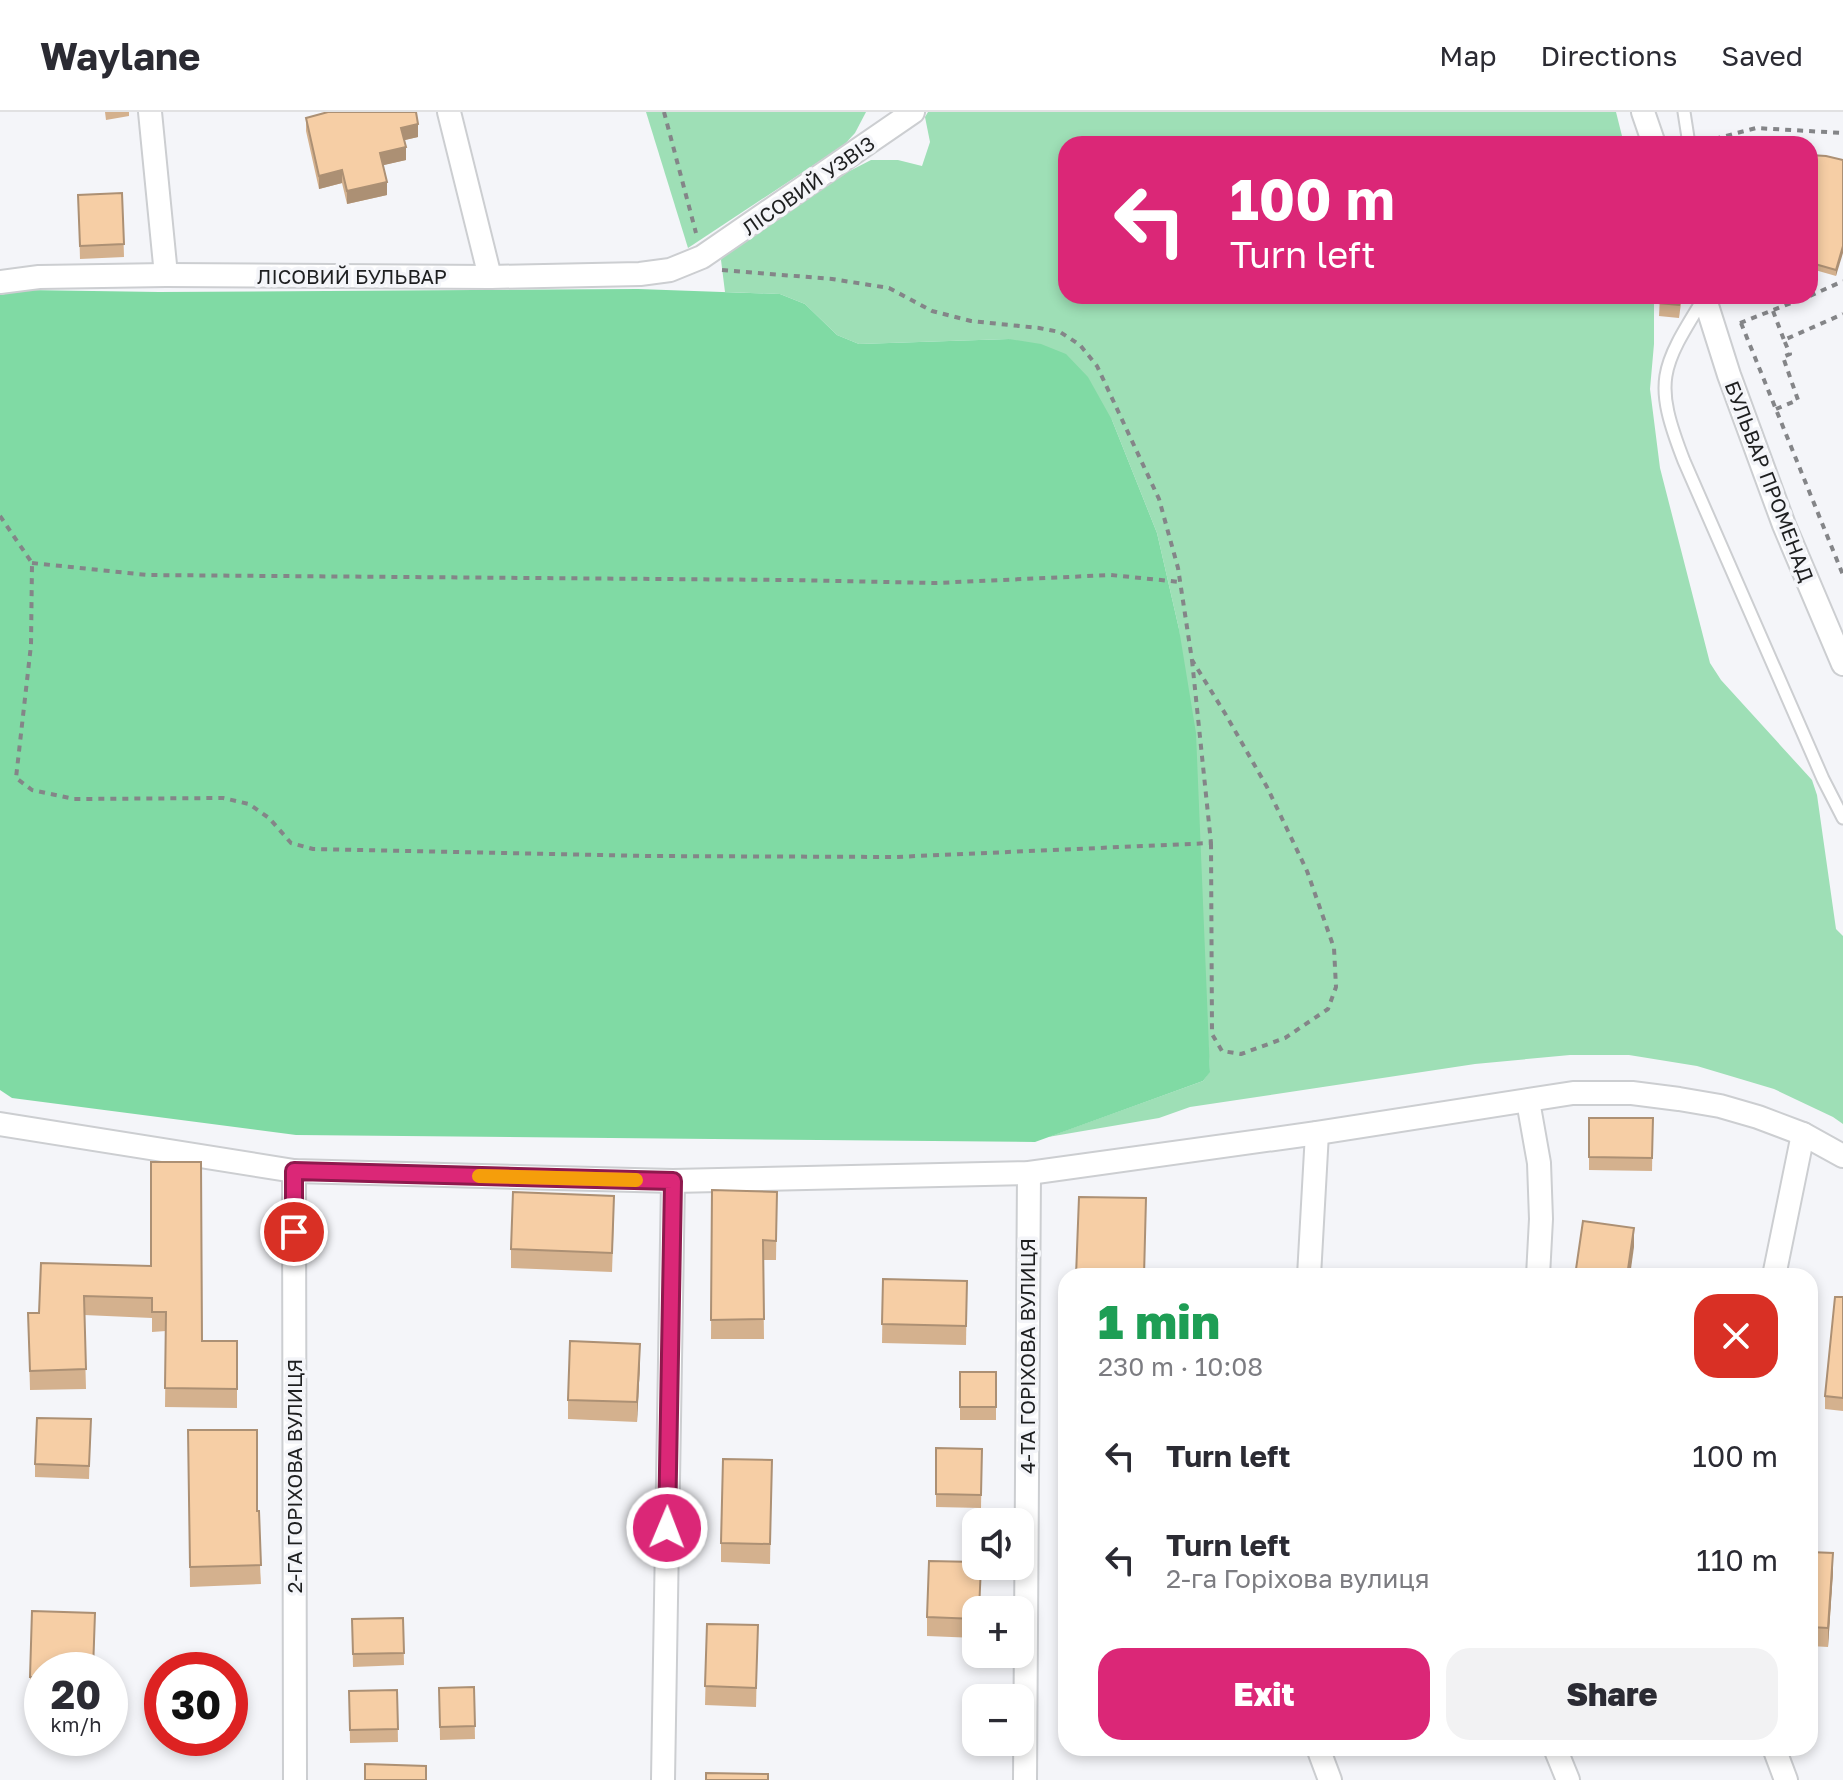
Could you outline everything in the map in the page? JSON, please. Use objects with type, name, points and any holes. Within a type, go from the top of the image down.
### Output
[{"type":"street","points":[[150,112],[166,275]]},
{"type":"street","points":[[449,112],[490,277]]},
{"type":"street","name":"ЛІСОВИЙ УЗВІЗ","points":[[702,257],[913,112]]},
{"type":"street","points":[[1643,112],[1651,136]]},
{"type":"street","name":"ЛІСОВИЙ БУЛЬВАР","points":[[0,282],[39,277],[166,275],[490,277],[640,274],[670,270],[702,257]]},
{"type":"street","name":"БУЛЬВАР ПРОМЕНАД","points":[[1706,304],[1784,525],[1843,664]]},
{"type":"street","points":[[0,1124],[294,1171],[673,1181],[1029,1173],[1573,1093],[1632,1093],[1720,1106],[1758,1117],[1803,1134],[1843,1156]]},
{"type":"street","points":[[1528,1101],[1539,1163],[1538,1268]]},
{"type":"street","points":[[1309,1268],[1317,1133]]},
{"type":"street","points":[[1776,1268],[1803,1134]]},
{"type":"street","name":"2-ГА ГОРІХОВА ВУЛИЦЯ","points":[[294,1171],[295,1780]]},
{"type":"street","name":"4-ТА ГОРІХОВА ВУЛИЦЯ","points":[[1025,1780],[1029,1173]]},
{"type":"street","points":[[663,1780],[673,1181]]},
{"type":"street","points":[[1321,1756],[1330,1780]]},
{"type":"street","points":[[1558,1756],[1568,1780]]},
{"type":"street","points":[[1777,1756],[1786,1780]]},
{"type":"lane","points":[[1684,112],[1688,136]]},
{"type":"lane","points":[[1700,304],[1668,361],[1664,383],[1670,424],[1843,818]]},
{"type":"path","points":[[664,112],[702,257],[716,268],[727,272],[832,279],[889,288],[932,311],[971,321],[1060,332],[1080,345],[1097,366],[1159,499],[1178,568],[1192,660],[1211,843],[1212,1034],[1222,1051],[1241,1054],[1285,1038],[1328,1009],[1336,987],[1334,948],[1307,871],[1267,787],[1192,660]]},
{"type":"path","points":[[1726,136],[1756,128],[1843,133]]},
{"type":"path","points":[[1818,292],[1843,281]]},
{"type":"path","points":[[1716,332],[1788,305]]},
{"type":"path","points":[[1773,311],[1790,354],[1783,357],[1798,400],[1775,409]]},
{"type":"path","points":[[1784,340],[1843,314]]},
{"type":"path","points":[[1741,323],[1843,575]]},
{"type":"path","points":[[0,516],[32,563],[31,645],[16,778],[32,790],[74,799],[223,798],[249,804],[269,818],[291,843],[313,849],[647,856],[895,857],[1211,843]]},
{"type":"path","points":[[32,563],[147,575],[936,583],[1111,575],[1180,582]]},
{"type":"green space","points":[[646,112],[866,112],[855,133],[844,145],[688,248]]},
{"type":"green space","points":[[928,112],[1616,112],[1622,136],[1058,136],[1058,304],[1654,304],[1650,389],[1660,468],[1710,663],[1721,680],[1812,780],[1817,795],[1836,929],[1843,936],[1843,1124],[1774,1089],[1697,1066],[1629,1055],[1570,1055],[1475,1064],[1190,1107],[1159,1118],[1048,1137],[1203,1081],[1210,1071],[1179,629],[1157,533],[1112,420],[1009,339],[859,344],[837,335],[805,304],[780,294],[725,292],[721,260],[725,248],[838,177],[871,160],[898,160],[922,166],[930,142],[925,117]]},
{"type":"green space","points":[[638,289],[780,294],[805,304],[837,335],[859,344],[1009,339],[1041,344],[1066,354],[1088,377],[1112,420],[1157,533],[1179,629],[1196,733],[1210,1072],[1203,1081],[1035,1142],[296,1135],[12,1098],[0,1090],[0,295],[26,290]]},
{"type":"building","points":[[328,112],[416,112],[418,124],[401,128],[406,147],[380,153],[387,182],[347,191],[342,170],[319,176],[306,118]]},
{"type":"building","points":[[1818,156],[1843,160],[1843,246],[1836,270],[1818,265]]},
{"type":"building","points":[[122,193],[124,244],[80,246],[78,195]]},
{"type":"building","points":[[1589,1118],[1653,1118],[1652,1158],[1589,1157]]},
{"type":"building","points":[[151,1162],[201,1162],[202,1341],[237,1341],[237,1389],[165,1388],[166,1312],[152,1312],[152,1298],[84,1296],[86,1369],[30,1371],[28,1313],[39,1313],[41,1263],[151,1266]]},
{"type":"building","points":[[712,1190],[777,1192],[776,1241],[763,1240],[764,1319],[711,1320]]},
{"type":"building","points":[[513,1192],[614,1196],[612,1253],[511,1249]]},
{"type":"building","points":[[1079,1197],[1146,1198],[1144,1268],[1076,1268]]},
{"type":"building","points":[[1583,1221],[1634,1228],[1628,1268],[1576,1268]]},
{"type":"building","points":[[883,1279],[967,1281],[966,1326],[882,1324]]},
{"type":"building","points":[[1835,1297],[1843,1297],[1843,1398],[1825,1396]]},
{"type":"building","points":[[570,1341],[640,1344],[637,1402],[568,1400]]},
{"type":"building","points":[[960,1372],[996,1372],[996,1407],[960,1407]]},
{"type":"building","points":[[37,1418],[91,1419],[89,1466],[35,1464]]},
{"type":"building","points":[[188,1430],[257,1430],[261,1565],[190,1567]]},
{"type":"building","points":[[936,1448],[982,1449],[981,1495],[936,1494]]},
{"type":"building","points":[[723,1459],[772,1460],[770,1544],[721,1543]]},
{"type":"building","points":[[1818,1552],[1833,1553],[1828,1628],[1818,1627]]},
{"type":"building","points":[[929,1561],[962,1562],[962,1580],[980,1580],[980,1596],[962,1596],[962,1618],[927,1617]]},
{"type":"building","points":[[32,1611],[95,1613],[94,1652],[31,1652]]},
{"type":"building","points":[[403,1618],[404,1653],[353,1654],[352,1619]]},
{"type":"building","points":[[707,1624],[758,1625],[756,1688],[705,1686]]},
{"type":"building","points":[[474,1687],[475,1726],[440,1727],[439,1688]]},
{"type":"building","points":[[397,1690],[398,1729],[350,1730],[349,1691]]},
{"type":"building","points":[[365,1764],[426,1766],[426,1780],[365,1780]]},
{"type":"building","points":[[706,1773],[768,1774],[768,1780],[706,1780]]},
{"type":"slow traffic","points":[[479,1176],[636,1180]]},
{"type":"route","points":[[294,1232],[294,1171],[673,1181],[667,1528]]}]
